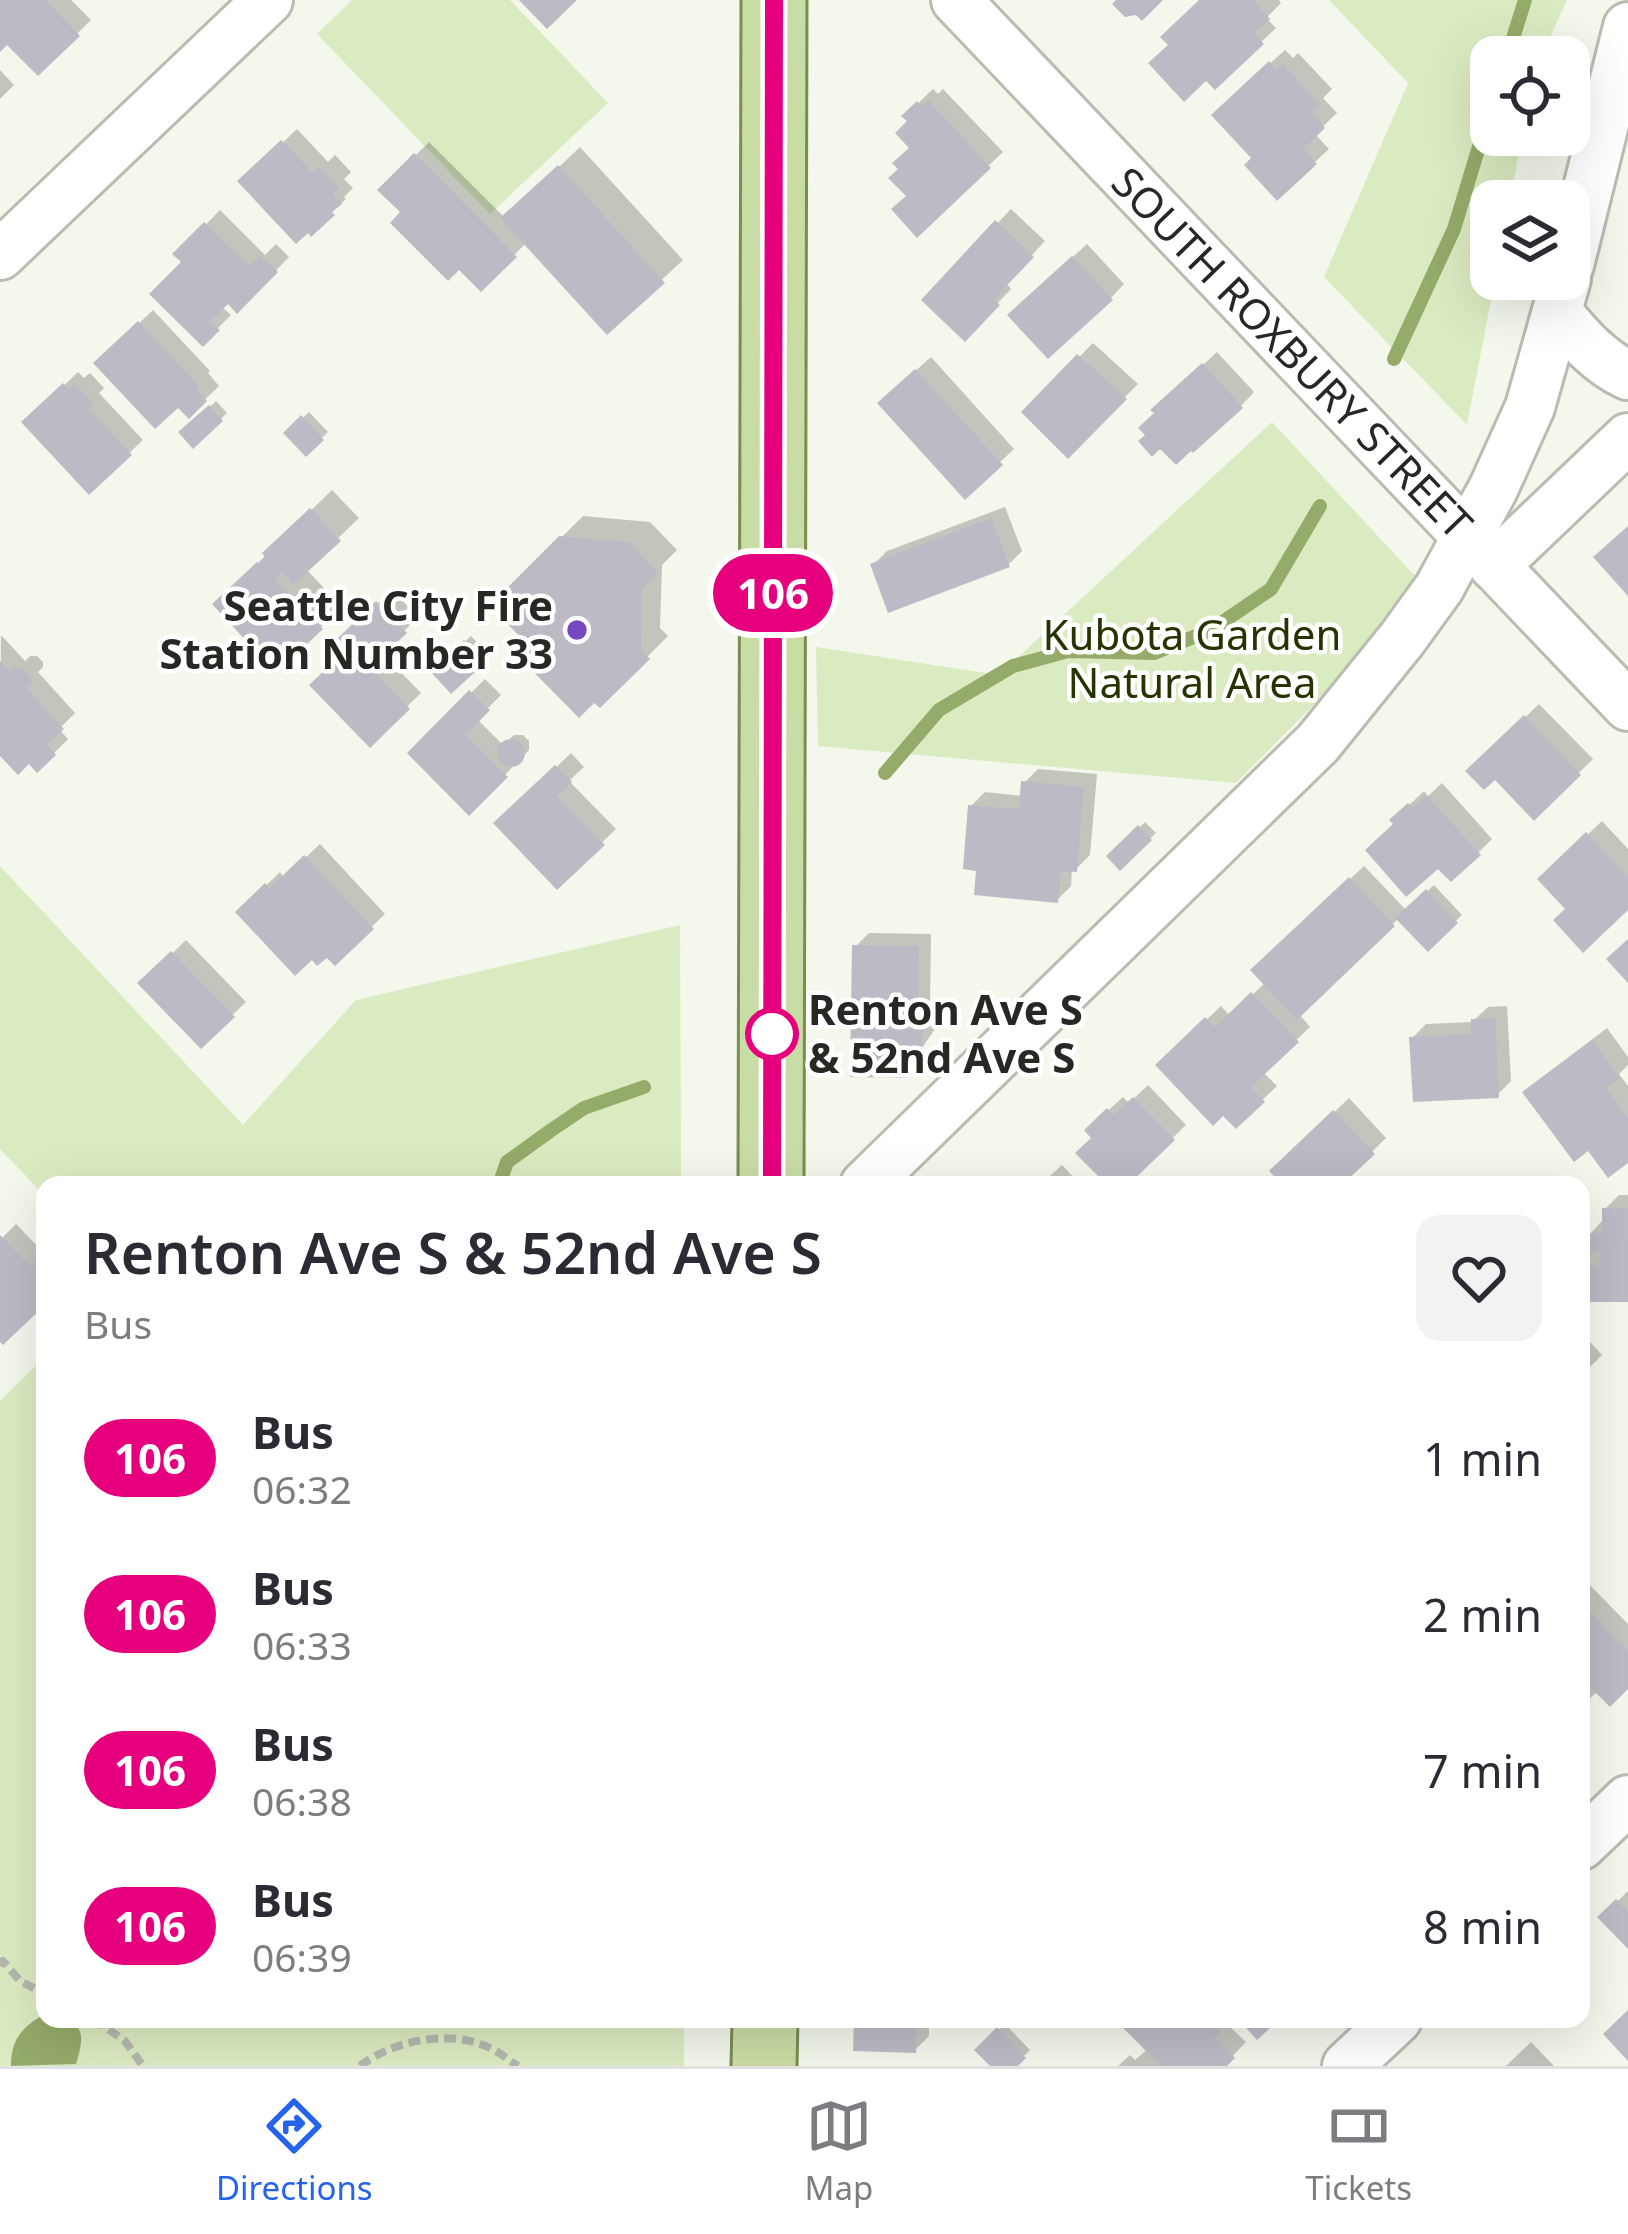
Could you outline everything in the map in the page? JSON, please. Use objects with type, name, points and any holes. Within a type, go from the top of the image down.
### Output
[{"type":"main road","points":[[772,1176],[774,0]]},
{"type":"main road","points":[[764,2066],[765,2028]]},
{"type":"street","points":[[0,255],[268,0]]},
{"type":"street","name":"SOUTH ROXBURY STREET","points":[[956,0],[1628,706]]},
{"type":"street","points":[[1590,180],[1628,27]]},
{"type":"street","points":[[1481,552],[1493,489],[1530,406],[1561,300]]},
{"type":"street","points":[[1564,300],[1582,342],[1628,375]]},
{"type":"street","points":[[874,1176],[1318,742],[1439,588],[1628,438]]},
{"type":"street","points":[[1590,1836],[1628,1800]]},
{"type":"street","points":[[1347,2066],[1387,2028]]},
{"type":"path","points":[[0,1966],[3,1961],[20,1981],[36,1989]]},
{"type":"path","points":[[107,2028],[125,2041],[143,2066]]},
{"type":"path","points":[[360,2066],[377,2052],[437,2036],[490,2047],[518,2066]]},
{"type":"green space","points":[[352,0],[510,0],[608,103],[490,214],[317,34]]},
{"type":"green space","points":[[1329,0],[1567,0],[1551,36],[1470,36],[1470,156],[1518,156],[1514,180],[1470,180],[1470,300],[1491,300],[1467,425],[1324,277],[1408,83]]},
{"type":"green space","name":"Kubota Garden Natural Area","points":[[1272,422],[1428,590],[1236,783],[818,746],[816,647],[999,675]]},
{"type":"green space","points":[[0,866],[243,1125],[356,1000],[680,925],[681,1176],[36,1176],[36,1187],[0,1149]]},
{"type":"green space","points":[[36,1365],[36,2028],[684,2028],[684,2066],[0,2066],[0,1401]]},
{"type":"shaded area","points":[[36,2020],[36,2028],[78,2028],[81,2042],[76,2064],[11,2066],[13,2048]]},
{"type":"building","points":[[0,0],[45,0],[80,36],[38,76],[7,45],[0,52]]},
{"type":"building","points":[[519,0],[577,0],[547,29]]},
{"type":"building","points":[[1116,0],[1163,0],[1142,21],[1136,15],[1125,17],[1112,4]]},
{"type":"building","points":[[1199,0],[1253,0],[1270,19],[1254,33],[1264,44],[1215,90],[1206,81],[1184,102],[1148,63],[1168,45],[1160,37]]},
{"type":"building","points":[[1269,61],[1277,69],[1283,64],[1320,105],[1312,113],[1325,128],[1303,149],[1317,164],[1277,201],[1244,165],[1251,158],[1211,115]]},
{"type":"building","points":[[928,100],[991,168],[917,238],[891,209],[906,196],[888,178],[898,169],[892,163],[909,148],[895,133],[907,121],[901,116],[917,101],[922,106]]},
{"type":"building","points":[[281,140],[313,173],[320,167],[339,188],[333,194],[342,204],[311,237],[308,233],[296,244],[237,181]]},
{"type":"building","points":[[414,153],[517,257],[481,292],[459,270],[448,281],[390,223],[400,212],[377,190]]},
{"type":"building","points":[[558,165],[665,283],[607,335],[500,218]]},
{"type":"building","points":[[995,220],[1034,257],[994,299],[1000,305],[965,342],[921,300]]},
{"type":"building","points":[[204,222],[249,266],[261,256],[278,272],[237,314],[228,304],[210,322],[220,330],[203,347],[149,294],[181,262],[172,254]]},
{"type":"building","points":[[1072,256],[1113,300],[1048,359],[1007,315]]},
{"type":"building","points":[[138,321],[199,386],[196,389],[207,401],[189,419],[178,408],[155,429],[93,363]]},
{"type":"building","points":[[1077,354],[1127,399],[1068,459],[1021,412]]},
{"type":"building","points":[[1202,363],[1243,408],[1176,465],[1160,449],[1152,457],[1138,441],[1145,435],[1138,428],[1154,413],[1150,410]]},
{"type":"building","points":[[915,369],[1003,465],[965,500],[877,403]]},
{"type":"building","points":[[63,383],[68,389],[74,384],[93,403],[88,408],[132,455],[89,495],[21,422]]},
{"type":"building","points":[[209,405],[223,421],[193,449],[178,432]]},
{"type":"building","points":[[301,415],[324,440],[306,457],[283,433]]},
{"type":"building","points":[[310,508],[341,541],[293,585],[282,572],[275,579],[323,629],[276,673],[212,604],[259,564],[265,557],[262,553]]},
{"type":"building","points":[[991,518],[1010,567],[888,613],[870,564]]},
{"type":"building","points":[[1628,526],[1628,596],[1593,557]]},
{"type":"building","name":"Seattle City Fire Station Number 33","points":[[559,536],[629,542],[658,573],[642,589],[641,649],[650,659],[600,708],[594,703],[579,718],[511,649],[521,638],[505,621],[511,615],[495,600]]},
{"type":"building","points":[[376,601],[407,633],[370,668],[410,709],[370,748],[309,685],[348,648],[338,638]]},
{"type":"building","points":[[464,640],[485,663],[451,694],[430,671]]},
{"type":"building","points":[[0,661],[10,672],[22,668],[30,676],[26,688],[64,729],[47,744],[56,755],[37,773],[29,764],[18,775],[0,756]]},
{"type":"building","points":[[469,690],[490,710],[466,735],[508,777],[469,816],[407,753]]},
{"type":"building","points":[[1524,715],[1581,775],[1534,821],[1495,780],[1484,790],[1465,771]]},
{"type":"building","points":[[511,739],[521,743],[525,753],[521,763],[511,767],[501,763],[497,753],[501,743]]},
{"type":"building","points":[[555,765],[572,782],[557,796],[605,845],[557,890],[493,823]]},
{"type":"building","points":[[1021,781],[1084,787],[1077,872],[1061,871],[1058,903],[974,895],[976,871],[963,869],[968,805],[1019,809]]},
{"type":"building","points":[[1426,795],[1481,855],[1451,882],[1438,869],[1406,897],[1365,850],[1393,824],[1389,820]]},
{"type":"building","points":[[1138,825],[1152,840],[1120,871],[1106,856]]},
{"type":"building","points":[[1586,832],[1628,877],[1628,910],[1583,953],[1553,920],[1565,909],[1537,879]]},
{"type":"building","points":[[304,855],[374,929],[335,966],[327,958],[317,966],[312,960],[295,976],[235,912],[265,883],[269,889]]},
{"type":"building","points":[[1349,877],[1395,926],[1297,1020],[1250,970]]},
{"type":"building","points":[[1426,889],[1458,923],[1428,952],[1395,918]]},
{"type":"building","points":[[1628,939],[1628,983],[1606,959]]},
{"type":"building","points":[[852,945],[919,946],[922,1046],[916,1045],[916,1058],[909,1058],[909,1078],[850,1077]]},
{"type":"building","points":[[171,951],[235,1017],[201,1049],[137,983]]},
{"type":"building","points":[[1251,992],[1299,1042],[1251,1087],[1265,1102],[1236,1129],[1223,1116],[1213,1126],[1155,1065],[1205,1017],[1215,1027]]},
{"type":"building","points":[[1495,1018],[1499,1098],[1413,1102],[1409,1037],[1471,1034],[1471,1019]]},
{"type":"building","points":[[1592,1040],[1620,1078],[1606,1088],[1628,1118],[1628,1163],[1608,1178],[1588,1151],[1574,1162],[1522,1092]]},
{"type":"building","points":[[1133,1097],[1175,1140],[1137,1176],[1098,1176],[1075,1153],[1091,1138],[1084,1130],[1107,1108],[1113,1115]]},
{"type":"building","points":[[1333,1110],[1375,1154],[1352,1176],[1274,1176],[1269,1171]]},
{"type":"building","points":[[1602,1208],[1628,1208],[1628,1302],[1590,1302],[1590,1265],[1600,1265],[1600,1253],[1590,1253],[1590,1233],[1602,1233]]},
{"type":"building","points":[[0,1235],[30,1266],[36,1264],[36,1314],[3,1345]]},
{"type":"building","points":[[1590,1612],[1628,1651],[1628,1689],[1610,1707],[1590,1687]]},
{"type":"building","points":[[1616,1899],[1628,1912],[1628,1949],[1597,1917]]},
{"type":"building","points":[[1628,2010],[1628,2061],[1603,2034]]},
{"type":"building","points":[[854,2028],[917,2028],[916,2053],[853,2051]]},
{"type":"building","points":[[998,2028],[1026,2058],[1018,2066],[990,2066],[974,2050]]},
{"type":"building","points":[[1123,2028],[1216,2028],[1221,2032],[1215,2038],[1235,2058],[1227,2066],[1161,2066]]},
{"type":"building","points":[[1246,2028],[1270,2028],[1257,2040]]},
{"type":"waterway","points":[[1514,36],[1525,0]]},
{"type":"waterway","points":[[1394,359],[1454,229],[1476,156]]},
{"type":"waterway","points":[[885,773],[939,710],[1013,666],[1068,651],[1154,653],[1211,630],[1271,589],[1320,506]]},
{"type":"waterway","points":[[502,1176],[507,1162],[584,1108],[644,1087]]},
{"type":"bus line","name":"106","points":[[772,1176],[774,0]]},
{"type":"place","name":"Seattle City Fire Station Number 33","points":[[577,630]]},
{"type":"place","name":"Renton Ave S & 52nd Ave S","points":[[772,1034]]}]
